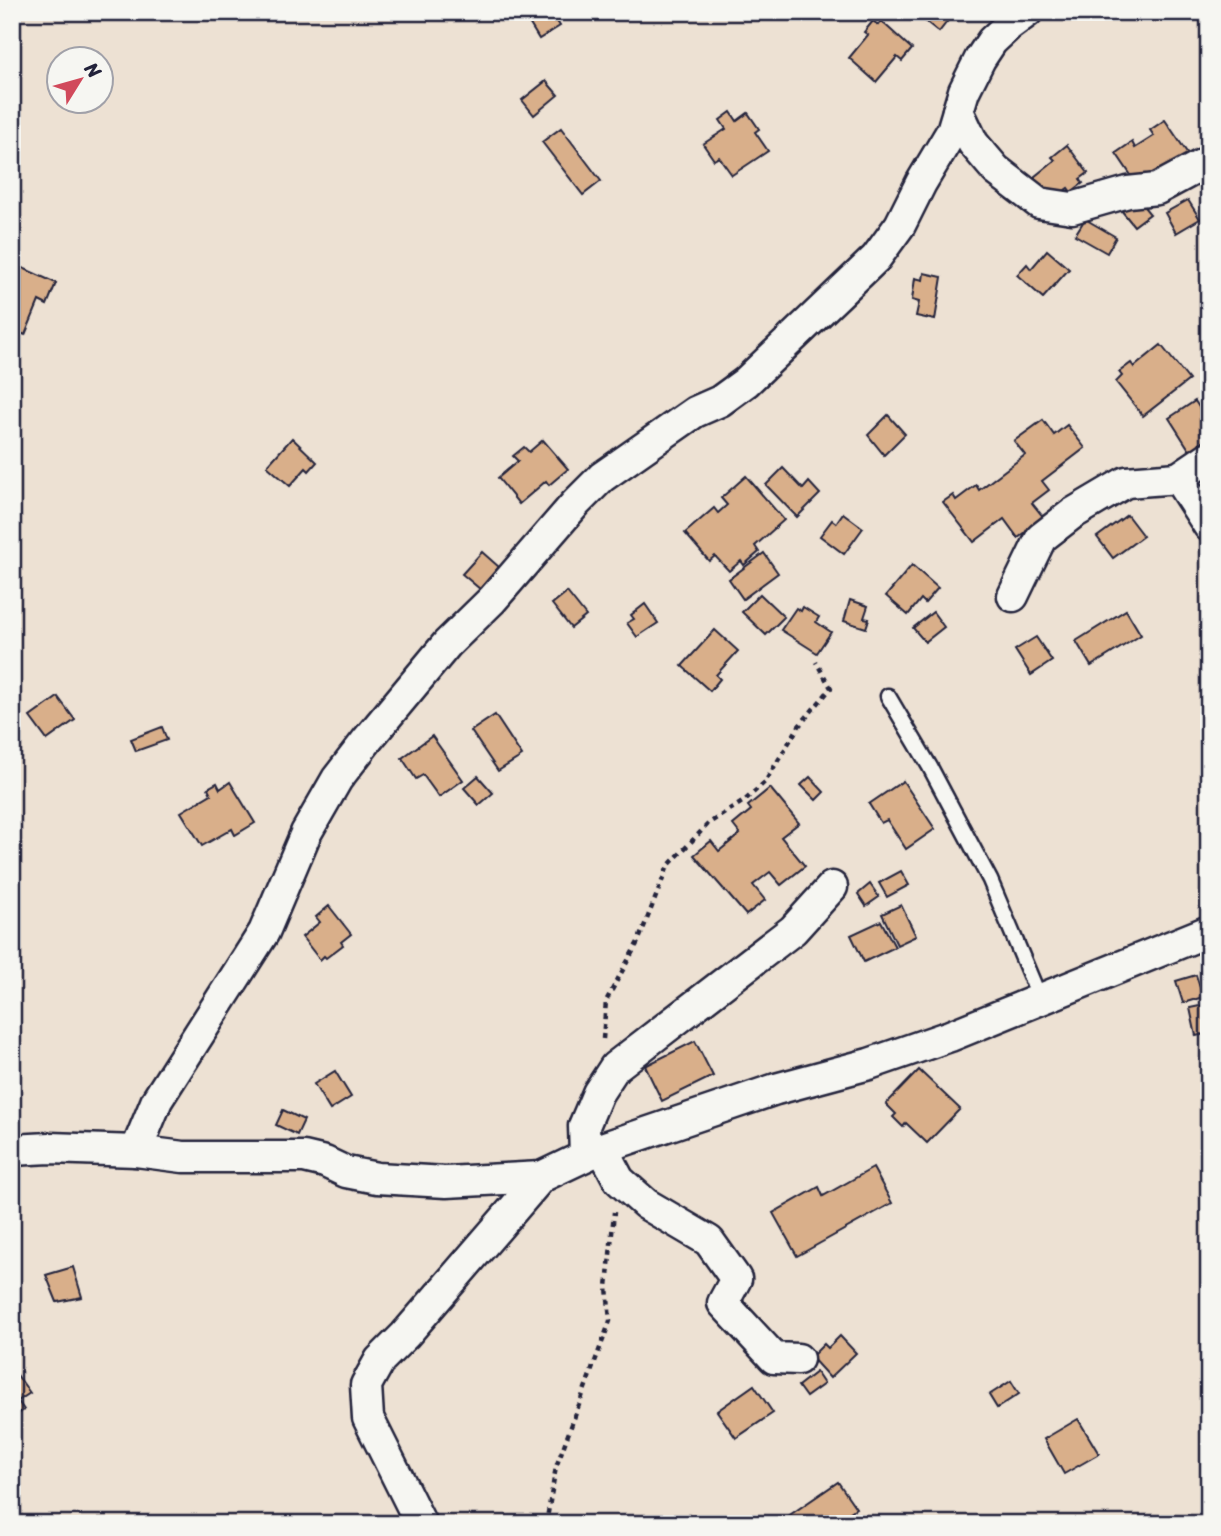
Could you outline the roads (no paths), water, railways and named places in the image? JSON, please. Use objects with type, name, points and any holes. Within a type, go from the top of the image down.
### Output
[{"type":"street","points":[[136,1151],[157,1100],[264,932],[306,833],[337,779],[368,739],[447,643],[492,600],[602,477],[695,412],[720,401],[746,382],[876,258],[900,225],[952,131],[964,91],[986,50],[1008,26],[1027,12]]},
{"type":"street","points":[[958,111],[973,143],[996,170],[1039,203],[1073,208],[1128,192],[1157,189],[1209,161]]},
{"type":"street","points":[[1013,596],[1041,538],[1072,514],[1126,482],[1178,478],[1209,457]]},
{"type":"street","points":[[1178,478],[1209,526]]},
{"type":"street","points":[[798,1359],[774,1358],[723,1303],[736,1279],[709,1241],[646,1204],[619,1180],[593,1151],[584,1126],[598,1093],[615,1067],[793,930],[832,887]]},
{"type":"street","points":[[421,1524],[368,1418],[366,1385],[380,1360],[405,1335],[541,1177],[593,1151],[950,1036],[1209,931]]},
{"type":"street","points":[[12,1150],[50,1148],[136,1151],[183,1157],[304,1157],[325,1162],[346,1172],[377,1178],[446,1182],[541,1177]]},
{"type":"lane","points":[[888,695],[990,880],[1040,999]]}]
